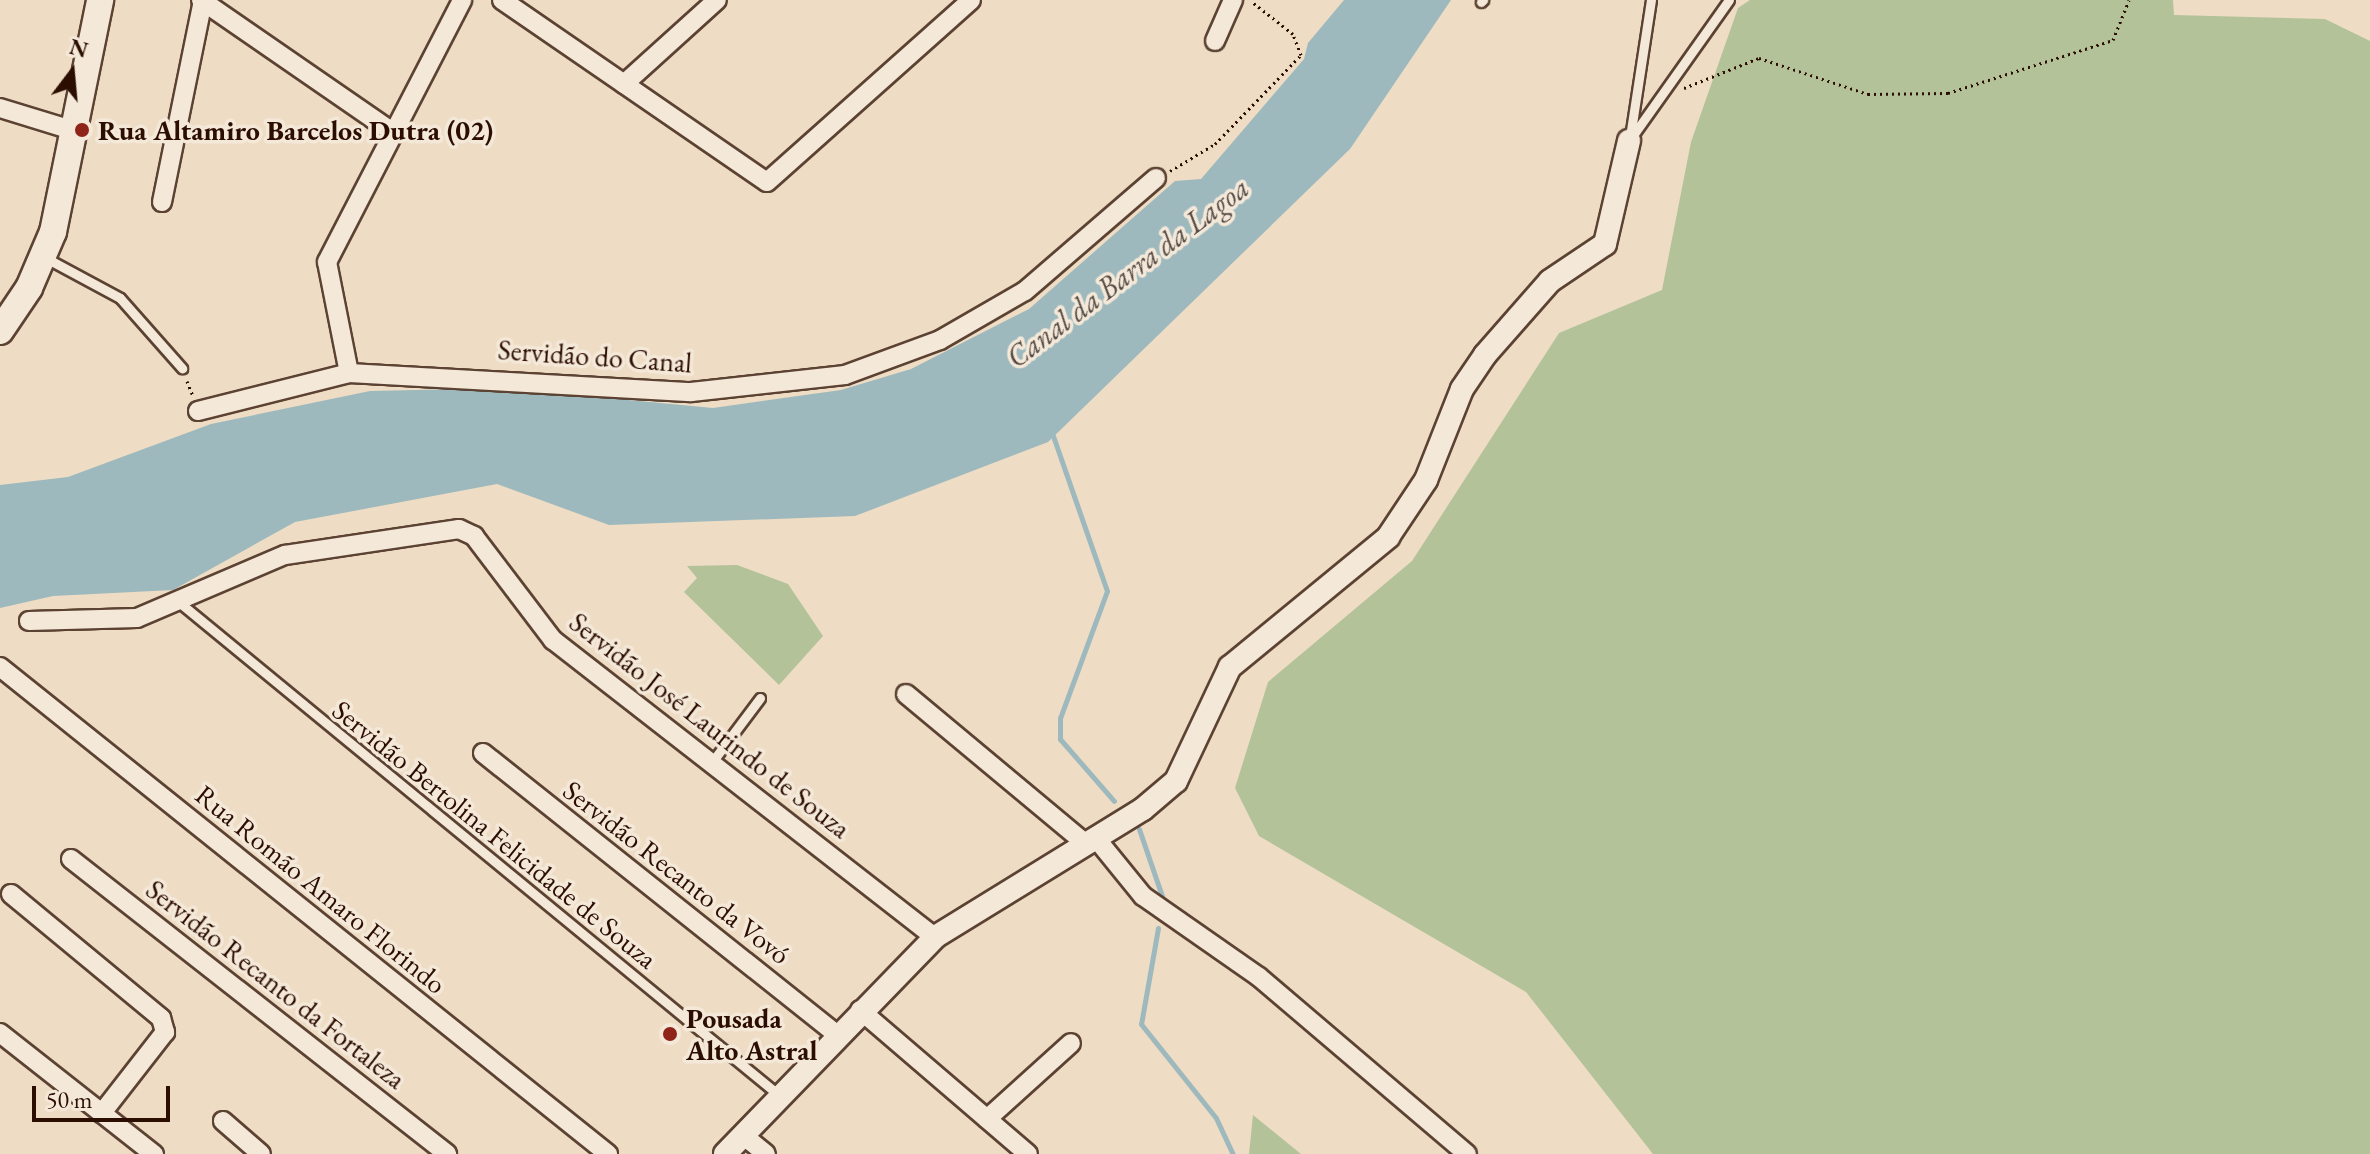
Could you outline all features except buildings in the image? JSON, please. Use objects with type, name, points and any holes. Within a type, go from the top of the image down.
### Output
[{"type":"main road","points":[[0,331],[44,257],[75,131],[100,0]]},
{"type":"street","points":[[349,373],[327,262],[462,0]]},
{"type":"street","points":[[502,0],[767,182],[971,0]]},
{"type":"street","points":[[624,84],[717,0]]},
{"type":"street","points":[[1215,41],[1233,0]]},
{"type":"street","points":[[162,202],[202,1],[392,132]]},
{"type":"street","points":[[0,108],[75,131]]},
{"type":"street","points":[[725,1154],[782,1098],[860,1010],[935,937],[1090,840],[1176,781],[1245,650],[1388,537],[1426,480],[1462,389],[1485,355],[1550,281],[1594,255],[1612,233],[1629,141]]},
{"type":"street","name":"Servidão do Canal","points":[[198,411],[349,373],[691,392],[845,375],[940,340],[1025,291],[1156,178]]},
{"type":"street","name":"Servidão José Laurindo de Souza","points":[[180,603],[236,573],[304,550],[369,547],[459,529],[474,536],[553,640],[935,937]]},
{"type":"street","points":[[29,621],[137,618],[180,603]]},
{"type":"street","name":"Rua Romão Amaro Florindo","points":[[0,667],[608,1154]]},
{"type":"street","points":[[906,694],[1090,840],[1143,896],[1259,977],[1467,1154]]},
{"type":"street","name":"Servidão Recanto da Vovó","points":[[483,753],[837,1035]]},
{"type":"street","name":"Servidão Recanto da Fortaleza","points":[[71,859],[447,1154]]},
{"type":"street","points":[[11,894],[161,1018],[165,1032],[102,1113]]},
{"type":"street","points":[[860,1010],[1028,1154]]},
{"type":"street","points":[[0,1033],[154,1154]]},
{"type":"street","points":[[987,1119],[1071,1043]]},
{"type":"street","points":[[223,1121],[261,1154]]},
{"type":"street","points":[[744,1136],[766,1154]]},
{"type":"lane","points":[[1629,141],[1651,0]]},
{"type":"lane","points":[[1629,141],[1665,96],[1693,44],[1729,0]]},
{"type":"lane","points":[[44,257],[120,298],[182,368]]},
{"type":"lane","name":"Servidão Bertolina Felicidade de Souza","points":[[180,603],[782,1098]]},
{"type":"lane","points":[[712,762],[760,698]]},
{"type":"path","points":[[1156,178],[1215,144],[1301,55],[1293,34],[1249,0]]},
{"type":"path","points":[[1665,96],[1759,58],[1868,94],[1948,93],[2113,40],[2129,0]]},
{"type":"path","points":[[182,368],[198,411]]},
{"type":"green space","points":[[1750,0],[2173,0],[2174,15],[2325,19],[2370,41],[2370,1154],[1653,1154],[1526,992],[1259,836],[1235,788],[1268,682],[1412,561],[1559,333],[1662,290],[1691,142],[1738,8]]},
{"type":"green space","points":[[737,565],[788,584],[823,636],[779,685],[684,592],[697,578],[687,566]]},
{"type":"green space","points":[[1253,1115],[1301,1154],[1249,1154]]},
{"type":"water","name":"Canal da Barra da Lagoa","points":[[1344,0],[1451,0],[1350,149],[1048,442],[855,516],[609,525],[497,484],[295,522],[173,590],[53,596],[0,608],[0,485],[68,477],[211,424],[370,391],[504,388],[713,408],[841,390],[911,369],[1029,309],[1175,181],[1201,179],[1304,59],[1308,43]]},
{"type":"waterway","points":[[1052,433],[1107,591],[1060,718],[1060,739],[1114,801]]},
{"type":"waterway","points":[[1139,829],[1162,896]]},
{"type":"waterway","points":[[1158,928],[1141,1024],[1216,1118],[1233,1154]]},
{"type":"place","name":"Rua Altamiro Barcelos Dutra (02)","points":[[82,130]]},
{"type":"place","name":"Pousada Alto Astral","points":[[670,1034]]}]
